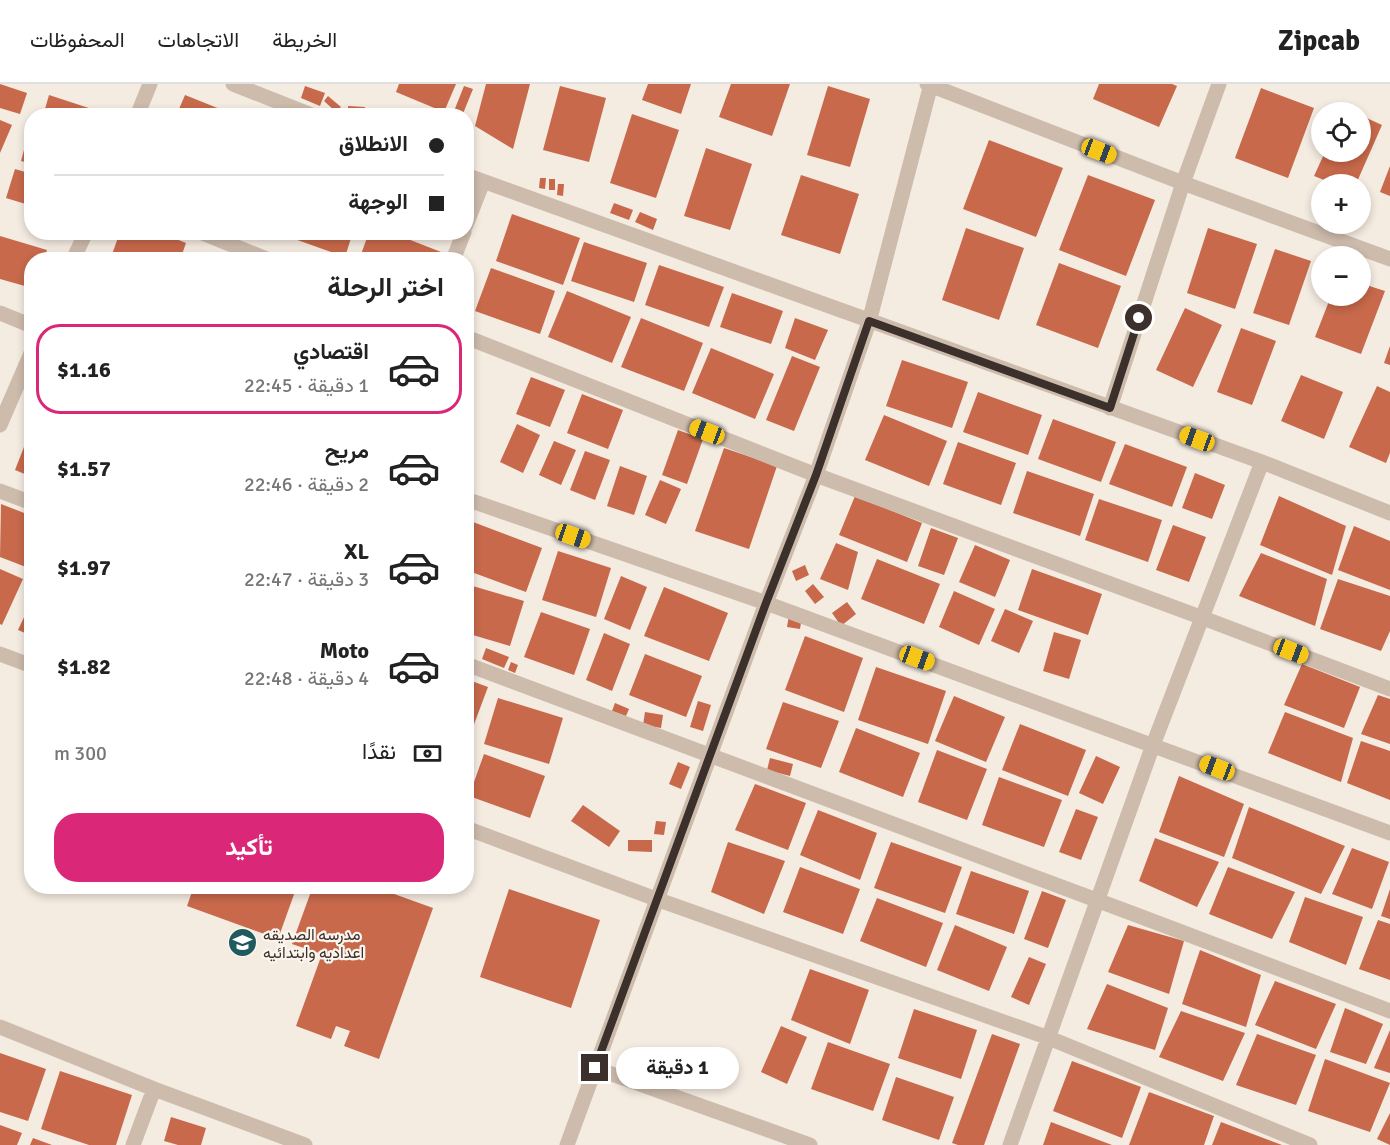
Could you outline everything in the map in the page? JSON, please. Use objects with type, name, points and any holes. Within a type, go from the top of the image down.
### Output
[{"type":"street","points":[[140,108],[150,84]]},
{"type":"street","points":[[233,84],[294,108]]},
{"type":"street","points":[[567,1145],[766,603],[816,475],[869,321],[929,84],[1183,183],[1390,259]]},
{"type":"street","points":[[1110,408],[1183,183],[1219,84]]},
{"type":"street","points":[[474,178],[1262,462],[1390,513]]},
{"type":"street","points":[[474,205],[483,182]]},
{"type":"street","points":[[220,240],[249,252]]},
{"type":"street","points":[[0,313],[24,323]]},
{"type":"street","points":[[474,340],[816,475],[1390,689]]},
{"type":"street","points":[[0,425],[24,370]]},
{"type":"street","points":[[1010,1145],[1154,745],[1262,462]]},
{"type":"street","points":[[0,491],[24,500]]},
{"type":"street","points":[[474,503],[766,603],[1390,833]]},
{"type":"street","points":[[0,654],[24,663]]},
{"type":"street","points":[[474,667],[710,758],[1098,899],[1390,1011]]},
{"type":"street","points":[[474,831],[656,899],[1049,1038],[1310,1145]]},
{"type":"street","points":[[0,1027],[154,1089],[305,1145]]},
{"type":"street","points":[[595,1068],[810,1145]]},
{"type":"street","points":[[133,1145],[154,1089]]},
{"type":"building","points":[[0,84],[27,93],[20,114],[0,108]]},
{"type":"building","points":[[399,84],[456,84],[446,108],[434,108],[396,92]]},
{"type":"building","points":[[486,84],[530,84],[513,149],[475,126]]},
{"type":"building","points":[[648,84],[691,84],[681,114],[642,100]]},
{"type":"building","points":[[731,84],[790,84],[772,136],[719,117]]},
{"type":"building","points":[[1099,84],[1172,84],[1177,86],[1159,127],[1093,99]]},
{"type":"building","points":[[305,86],[325,93],[320,106],[301,98]]},
{"type":"building","points":[[464,86],[473,89],[465,108],[455,108]]},
{"type":"building","points":[[560,86],[606,98],[589,162],[543,150]]},
{"type":"building","points":[[828,86],[870,99],[850,167],[807,155]]},
{"type":"building","points":[[1261,88],[1311,107],[1311,116],[1288,178],[1235,158]]},
{"type":"building","points":[[49,95],[89,108],[45,108]]},
{"type":"building","points":[[185,95],[218,108],[179,108]]},
{"type":"building","points":[[328,96],[341,107],[332,108],[324,101]]},
{"type":"building","points":[[348,106],[365,107],[365,108],[348,108]]},
{"type":"building","points":[[632,114],[679,130],[656,198],[610,183]]},
{"type":"building","points":[[0,120],[12,125],[0,153]]},
{"type":"building","points":[[1371,120],[1382,125],[1371,150]]},
{"type":"building","points":[[989,140],[1063,168],[1036,237],[963,209]]},
{"type":"building","points":[[706,148],[752,164],[730,230],[684,216]]},
{"type":"building","points":[[1320,162],[1366,162],[1360,174],[1315,174]]},
{"type":"building","points":[[1390,166],[1390,196],[1380,192]]},
{"type":"building","points":[[15,169],[24,172],[24,204],[6,198]]},
{"type":"building","points":[[801,175],[859,194],[840,254],[781,235]]},
{"type":"building","points":[[1088,175],[1155,200],[1126,276],[1059,250]]},
{"type":"building","points":[[540,178],[546,178],[545,189],[539,188]]},
{"type":"building","points":[[549,179],[555,179],[555,190],[549,190]]},
{"type":"building","points":[[558,184],[564,184],[563,196],[557,195]]},
{"type":"building","points":[[614,203],[633,210],[629,220],[610,213]]},
{"type":"building","points":[[640,212],[657,219],[653,230],[635,222]]},
{"type":"building","points":[[512,214],[580,238],[563,285],[496,261]]},
{"type":"building","points":[[966,228],[1024,248],[999,320],[942,300]]},
{"type":"building","points":[[1208,228],[1257,244],[1235,309],[1187,293]]},
{"type":"building","points":[[0,236],[47,250],[46,252],[24,252],[24,286],[0,279]]},
{"type":"building","points":[[117,240],[179,240],[186,243],[183,252],[113,252]]},
{"type":"building","points":[[297,240],[350,240],[347,252],[331,252]]},
{"type":"building","points":[[366,240],[410,240],[441,252],[362,252]]},
{"type":"building","points":[[584,242],[647,263],[634,302],[571,281]]},
{"type":"building","points":[[1275,249],[1311,261],[1289,325],[1253,313]]},
{"type":"building","points":[[1059,263],[1121,286],[1098,348],[1036,325]]},
{"type":"building","points":[[659,265],[724,287],[709,327],[645,305]]},
{"type":"building","points":[[491,268],[555,291],[540,334],[475,311]]},
{"type":"building","points":[[1371,287],[1385,291],[1361,354],[1315,337],[1327,306],[1371,306]]},
{"type":"building","points":[[567,291],[631,317],[612,363],[548,337]]},
{"type":"building","points":[[732,293],[783,311],[771,344],[720,327]]},
{"type":"building","points":[[1185,308],[1222,325],[1193,387],[1156,370]]},
{"type":"building","points":[[641,318],[703,343],[684,391],[621,367]]},
{"type":"building","points":[[795,318],[828,330],[815,360],[785,348]]},
{"type":"building","points":[[1241,328],[1276,341],[1252,405],[1217,392]]},
{"type":"building","points":[[1390,346],[1390,365],[1384,363]]},
{"type":"building","points":[[711,348],[774,374],[755,419],[692,393]]},
{"type":"building","points":[[792,356],[820,367],[794,431],[766,420]]},
{"type":"building","points":[[902,360],[968,382],[952,428],[886,406]]},
{"type":"building","points":[[1301,375],[1343,392],[1324,439],[1281,421]]},
{"type":"building","points":[[531,377],[565,390],[550,427],[516,414]]},
{"type":"building","points":[[1377,386],[1390,392],[1390,453],[1386,463],[1349,447]]},
{"type":"building","points":[[978,392],[1042,415],[1028,455],[963,432]]},
{"type":"building","points":[[582,394],[623,410],[608,449],[567,433]]},
{"type":"building","points":[[884,415],[947,441],[929,486],[865,460]]},
{"type":"building","points":[[1053,419],[1116,442],[1101,482],[1038,459]]},
{"type":"building","points":[[517,424],[540,435],[523,473],[500,462]]},
{"type":"building","points":[[678,430],[703,439],[687,484],[662,475]]},
{"type":"building","points":[[554,441],[576,450],[561,485],[539,475]]},
{"type":"building","points":[[958,442],[1016,463],[1001,505],[943,484]]},
{"type":"building","points":[[1125,444],[1187,467],[1172,507],[1109,484]]},
{"type":"building","points":[[24,447],[24,474],[15,470]]},
{"type":"building","points":[[724,448],[777,466],[749,549],[695,531]]},
{"type":"building","points":[[585,451],[610,460],[595,500],[570,490]]},
{"type":"building","points":[[620,466],[647,476],[634,515],[607,506]]},
{"type":"building","points":[[1027,471],[1094,494],[1080,536],[1013,513]]},
{"type":"building","points":[[1195,473],[1225,485],[1212,519],[1182,508]]},
{"type":"building","points":[[660,480],[681,489],[666,524],[645,515]]},
{"type":"building","points":[[855,496],[922,523],[907,562],[839,535]]},
{"type":"building","points":[[1279,496],[1346,526],[1332,575],[1260,545]]},
{"type":"building","points":[[1099,499],[1162,520],[1148,562],[1085,540]]},
{"type":"building","points":[[1,504],[24,513],[24,566],[0,557]]},
{"type":"building","points":[[474,522],[542,548],[526,592],[474,573]]},
{"type":"building","points":[[1173,525],[1206,537],[1189,582],[1156,570]]},
{"type":"building","points":[[1354,526],[1390,541],[1390,590],[1338,570]]},
{"type":"building","points":[[931,528],[958,538],[944,575],[918,566]]},
{"type":"building","points":[[836,543],[858,552],[848,590],[820,579]]},
{"type":"building","points":[[975,545],[1010,560],[995,597],[959,582]]},
{"type":"building","points":[[558,551],[611,568],[596,617],[542,600]]},
{"type":"building","points":[[1261,553],[1327,579],[1315,626],[1239,596]]},
{"type":"building","points":[[877,559],[940,584],[924,624],[861,599]]},
{"type":"building","points":[[805,565],[809,575],[796,581],[792,571]]},
{"type":"building","points":[[0,569],[23,579],[2,625],[0,624]]},
{"type":"building","points":[[1032,569],[1102,594],[1088,635],[1018,610]]},
{"type":"building","points":[[621,576],[647,587],[630,630],[604,619]]},
{"type":"building","points":[[1338,579],[1390,596],[1390,631],[1381,651],[1320,629]]},
{"type":"building","points":[[813,584],[824,597],[815,604],[805,591]]},
{"type":"building","points":[[474,586],[524,601],[510,646],[474,635]]},
{"type":"building","points":[[664,587],[728,613],[709,661],[644,636]]},
{"type":"building","points":[[954,591],[995,609],[979,645],[939,627]]},
{"type":"building","points":[[847,602],[856,614],[841,626],[832,613]]},
{"type":"building","points":[[1005,609],[1033,621],[1019,653],[991,641]]},
{"type":"building","points":[[541,612],[590,629],[574,675],[524,657]]},
{"type":"building","points":[[789,615],[802,617],[800,629],[787,627]]},
{"type":"building","points":[[24,617],[24,633],[18,630]]},
{"type":"building","points":[[1054,632],[1081,640],[1069,679],[1043,671]]},
{"type":"building","points":[[604,633],[630,644],[612,691],[586,680]]},
{"type":"building","points":[[805,636],[863,658],[844,712],[785,690]]},
{"type":"building","points":[[486,648],[509,657],[504,668],[482,659]]},
{"type":"building","points":[[645,654],[702,676],[686,717],[629,695]]},
{"type":"building","points":[[511,662],[518,665],[515,673],[508,670]]},
{"type":"building","points":[[1302,664],[1360,687],[1344,728],[1284,705]]},
{"type":"building","points":[[876,667],[946,691],[928,744],[858,720]]},
{"type":"building","points":[[474,682],[488,687],[474,724]]},
{"type":"building","points":[[1378,695],[1390,699],[1390,744],[1361,734]]},
{"type":"building","points":[[954,696],[1005,717],[986,762],[935,741]]},
{"type":"building","points":[[498,698],[563,718],[549,764],[484,744]]},
{"type":"building","points":[[698,701],[711,705],[703,731],[690,727]]},
{"type":"building","points":[[783,702],[839,721],[821,768],[766,749]]},
{"type":"building","points":[[615,703],[629,709],[626,716],[612,711]]},
{"type":"building","points":[[645,712],[663,715],[661,728],[643,725]]},
{"type":"building","points":[[1285,712],[1353,738],[1341,782],[1268,753]]},
{"type":"building","points":[[1020,724],[1086,750],[1068,796],[1002,770]]},
{"type":"building","points":[[856,728],[920,753],[903,797],[839,772]]},
{"type":"building","points":[[1361,741],[1390,751],[1390,800],[1347,783]]},
{"type":"building","points":[[937,750],[987,769],[967,820],[918,802]]},
{"type":"building","points":[[484,754],[545,776],[530,818],[474,798],[474,782]]},
{"type":"building","points":[[1096,756],[1120,767],[1103,804],[1079,793]]},
{"type":"building","points":[[770,758],[793,764],[790,776],[767,770]]},
{"type":"building","points":[[678,762],[690,767],[681,789],[669,784]]},
{"type":"building","points":[[1179,776],[1244,804],[1224,857],[1159,832]]},
{"type":"building","points":[[999,777],[1062,800],[1044,847],[982,825]]},
{"type":"building","points":[[755,784],[806,803],[788,850],[735,830]]},
{"type":"building","points":[[583,805],[620,831],[609,847],[571,821]]},
{"type":"building","points":[[1249,807],[1345,846],[1321,894],[1232,858]]},
{"type":"building","points":[[1076,809],[1098,817],[1081,860],[1059,852]]},
{"type":"building","points":[[818,810],[877,833],[860,880],[800,855]]},
{"type":"building","points":[[656,821],[666,822],[664,835],[654,834]]},
{"type":"building","points":[[1155,838],[1219,862],[1197,907],[1139,881]]},
{"type":"building","points":[[628,840],[652,840],[652,852],[628,851]]},
{"type":"building","points":[[728,842],[785,861],[764,914],[711,892]]},
{"type":"building","points":[[891,842],[962,867],[945,913],[874,888]]},
{"type":"building","points":[[1352,848],[1389,862],[1372,909],[1332,894]]},
{"type":"building","points":[[800,867],[860,889],[843,934],[783,912]]},
{"type":"building","points":[[1228,867],[1295,892],[1272,939],[1209,914]]},
{"type":"building","points":[[971,871],[1029,891],[1014,934],[956,914]]},
{"type":"building","points":[[509,889],[600,920],[571,1008],[480,977]]},
{"type":"building","points":[[1390,889],[1390,919],[1381,916]]},
{"type":"building","points":[[1042,891],[1066,900],[1048,948],[1024,939]]},
{"type":"building","points":[[191,894],[294,894],[278,939],[187,906]]},
{"type":"building","points":[[310,894],[394,894],[433,908],[379,1059],[344,1046],[350,1031],[336,1026],[331,1039],[296,1026],[322,954],[292,944]]},
{"type":"building","points":[[1305,897],[1363,917],[1346,965],[1289,942]]},
{"type":"building","points":[[877,898],[943,923],[926,967],[860,941]]},
{"type":"building","points":[[1378,920],[1390,924],[1390,980],[1359,969]]},
{"type":"building","points":[[955,925],[1007,947],[989,991],[937,970]]},
{"type":"building","points":[[1128,925],[1184,941],[1169,994],[1108,972]]},
{"type":"building","points":[[1200,950],[1261,975],[1246,1027],[1182,1004]]},
{"type":"building","points":[[1029,957],[1046,964],[1029,1005],[1011,997]]},
{"type":"building","points":[[810,969],[869,990],[850,1044],[791,1020]]},
{"type":"building","points":[[1275,981],[1336,1004],[1316,1049],[1255,1025]]},
{"type":"building","points":[[1107,984],[1168,1008],[1155,1050],[1087,1029]]},
{"type":"building","points":[[1345,1008],[1383,1024],[1366,1064],[1330,1052]]},
{"type":"building","points":[[914,1009],[977,1030],[961,1079],[898,1058]]},
{"type":"building","points":[[1181,1011],[1245,1033],[1223,1081],[1159,1057]]},
{"type":"building","points":[[781,1026],[807,1037],[787,1084],[761,1072]]},
{"type":"building","points":[[1390,1030],[1390,1073],[1374,1068]]},
{"type":"building","points":[[992,1034],[1020,1044],[984,1145],[952,1143]]},
{"type":"building","points":[[1257,1034],[1316,1055],[1296,1105],[1236,1085]]},
{"type":"building","points":[[828,1042],[890,1064],[873,1111],[811,1089]]},
{"type":"building","points":[[0,1053],[46,1069],[28,1121],[0,1112]]},
{"type":"building","points":[[1325,1059],[1390,1083],[1370,1132],[1308,1111]]},
{"type":"building","points":[[1072,1061],[1141,1087],[1122,1138],[1053,1111]]},
{"type":"building","points":[[60,1071],[132,1095],[116,1145],[89,1145],[41,1129]]},
{"type":"building","points":[[896,1077],[954,1097],[939,1140],[882,1120]]},
{"type":"building","points":[[1149,1092],[1214,1116],[1204,1145],[1129,1145]]},
{"type":"building","points":[[1390,1113],[1390,1145],[1377,1139]]},
{"type":"building","points":[[171,1117],[206,1128],[201,1145],[178,1145],[164,1141]]},
{"type":"building","points":[[1051,1122],[1112,1145],[1043,1145]]},
{"type":"building","points":[[1221,1122],[1282,1145],[1212,1145]]},
{"type":"building","points":[[0,1125],[22,1133],[17,1145],[0,1145]]},
{"type":"building","points":[[33,1138],[52,1145],[30,1145]]},
{"type":"place","name":"مدرسه الصديقه اعداديه وابتدائيه","points":[[242,943]]},
{"type":"route","points":[[595,1068],[766,603],[816,475],[869,321],[1110,408],[1139,318]]}]
